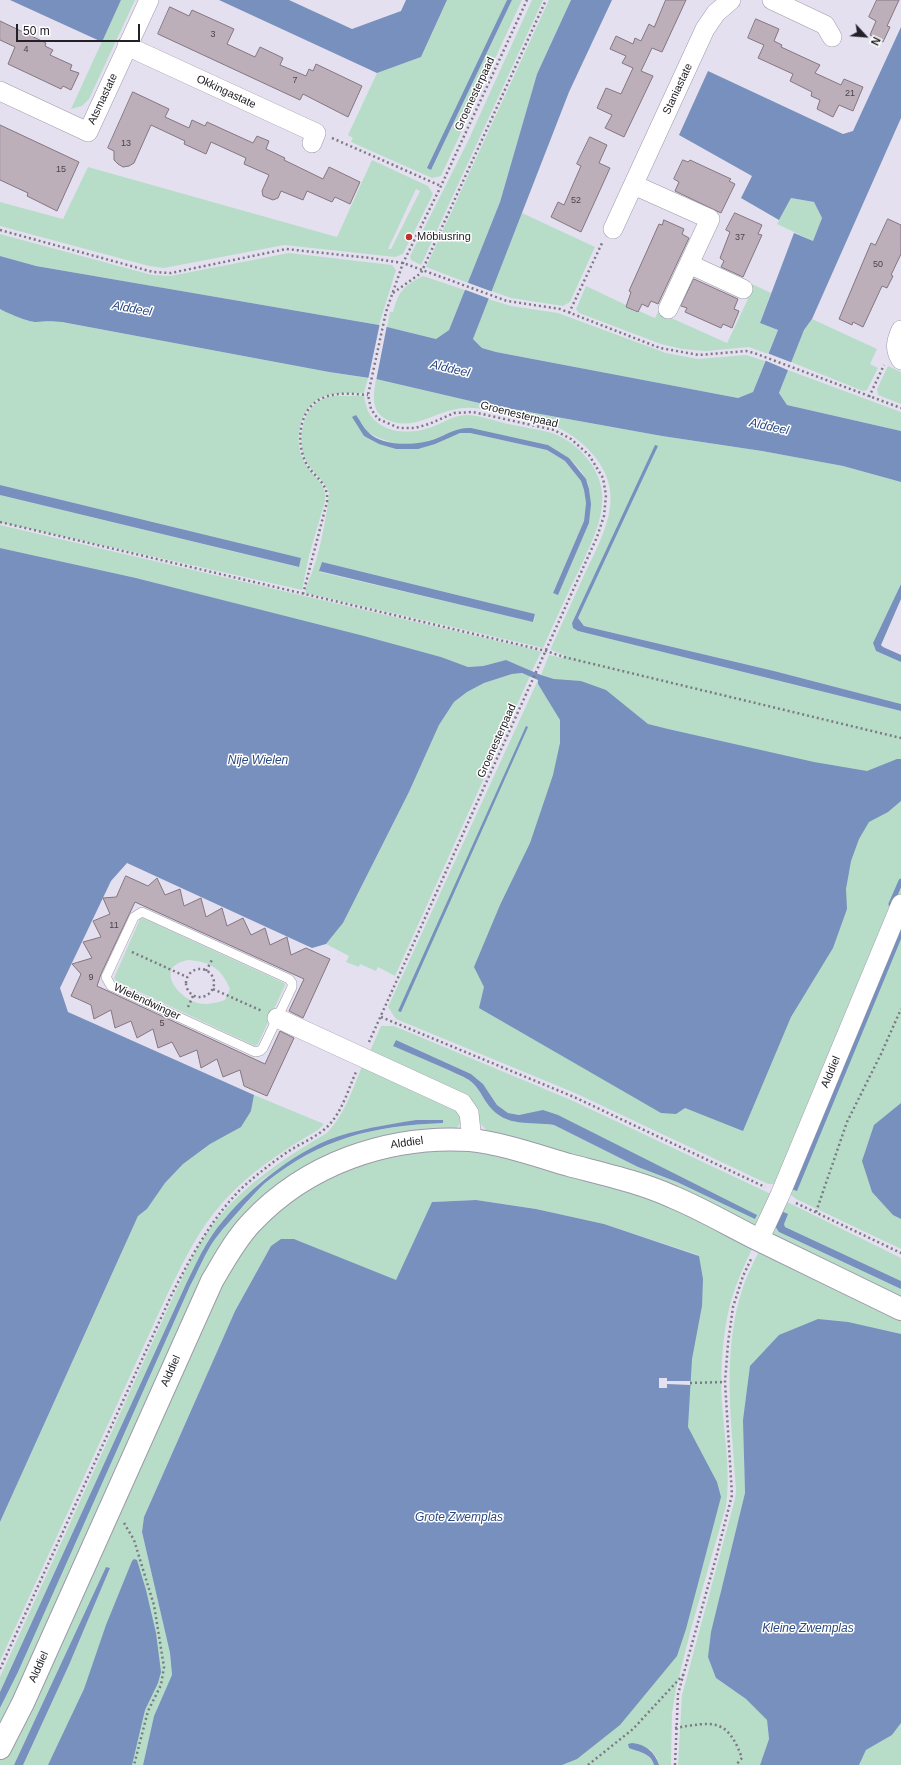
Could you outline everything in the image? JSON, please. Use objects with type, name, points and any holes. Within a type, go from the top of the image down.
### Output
[{"type":"street","name":"Atsmastate","points":[[0,91],[88,132],[149,0]]},
{"type":"street","name":"Staniastate","points":[[613,229],[705,29],[716,13],[731,0]]},
{"type":"street","points":[[772,0],[825,25],[832,37]]},
{"type":"street","name":"Okkingastate","points":[[128,46],[314,138]]},
{"type":"street","points":[[634,185],[710,219],[668,309]]},
{"type":"street","points":[[689,264],[744,289]]},
{"type":"street","points":[[899,358],[896,344],[901,330]]},
{"type":"street","name":"Alddiel","points":[[760,1240],[901,904]]},
{"type":"street","points":[[277,1018],[462,1103],[469,1113],[472,1140]]},
{"type":"street","name":"Alddiel","points":[[0,1748],[23,1702],[212,1282],[229,1252],[250,1224],[277,1198],[308,1176],[355,1155],[389,1145],[424,1141],[472,1140],[515,1149],[617,1178],[672,1196],[901,1309]]},
{"type":"lane","name":"Wielendwinger","points":[[142,912],[289,979],[292,983],[292,987],[277,1018],[264,1048],[255,1052],[111,986],[106,977],[134,917],[142,912]]},
{"type":"path","name":"Groenesterpaad","points":[[527,0],[441,186],[403,263],[386,312],[368,395],[371,409],[378,420],[400,428],[415,428],[429,424],[454,413],[473,412],[554,430],[571,439],[589,455],[594,462],[603,478],[605,485],[606,505],[597,537],[382,1017],[574,1097],[780,1195]]},
{"type":"path","points":[[392,294],[417,277],[422,270],[546,0]]},
{"type":"path","points":[[314,138],[333,138],[441,186]]},
{"type":"path","points":[[569,313],[604,236],[613,229]]},
{"type":"path","points":[[0,230],[157,272],[171,272],[286,249],[403,263],[496,297],[516,302],[549,307],[569,313],[660,348],[682,353],[718,354],[746,351],[760,355],[901,408]]},
{"type":"path","points":[[869,397],[887,359],[899,358]]},
{"type":"path","points":[[303,594],[328,493],[307,465],[302,454],[299,436],[301,428],[307,414],[317,402],[325,397],[350,394],[368,395]]},
{"type":"path","points":[[0,522],[546,651],[564,657],[901,738]]},
{"type":"path","points":[[120,946],[187,977]]},
{"type":"path","points":[[198,969],[206,971],[214,979],[213,989],[207,996],[199,998],[194,996],[190,994],[186,986],[187,977],[194,970],[198,969]]},
{"type":"path","points":[[213,989],[277,1018]]},
{"type":"path","points":[[816,1212],[847,1122],[881,1054],[901,1009]]},
{"type":"path","points":[[780,1195],[901,1252]]},
{"type":"path","points":[[675,1765],[675,1728],[678,1694],[718,1554],[732,1495],[726,1382],[728,1343],[733,1307],[743,1276],[760,1240]]},
{"type":"path","points":[[690,1383],[726,1382]]},
{"type":"path","points":[[112,1503],[134,1540],[154,1605],[164,1667],[161,1685],[148,1711],[134,1765]]},
{"type":"path","points":[[588,1765],[633,1730],[683,1674]]},
{"type":"path","points":[[675,1728],[704,1724],[723,1727],[735,1740],[742,1758],[736,1765]]},
{"type":"green space","points":[[121,0],[135,0],[89,99],[82,106],[71,109]]},
{"type":"green space","points":[[447,0],[507,0],[431,170],[512,0],[522,0],[441,176],[432,178],[351,142],[353,138],[348,135],[377,73],[421,57]]},
{"type":"green space","points":[[532,0],[543,0],[421,265],[411,260],[410,256],[468,141]]},
{"type":"green space","points":[[549,0],[571,0],[537,74],[500,202],[468,283],[426,267]]},
{"type":"green space","points":[[372,160],[428,186],[433,194],[403,254],[395,257],[284,245],[164,268],[149,266],[0,226],[0,202],[63,219],[88,167],[337,237]],"holes":[[[416,189],[420,191],[391,249],[388,249]]]},
{"type":"green space","points":[[791,198],[814,202],[822,218],[813,241],[777,224]]},
{"type":"green space","points":[[522,213],[595,247],[570,302],[563,306],[511,298],[491,291]]},
{"type":"green space","points":[[0,234],[152,275],[170,276],[289,253],[392,265],[396,270],[379,325],[36,266],[0,256]]},
{"type":"green space","points":[[423,276],[465,290],[449,330],[436,339],[387,327],[390,312],[393,312],[400,294],[406,286]]},
{"type":"green space","points":[[752,284],[771,293],[760,323],[778,330],[768,354],[749,347],[706,351],[682,349],[661,344],[579,313],[576,309],[586,286],[626,305],[625,307],[638,313],[639,311],[655,318],[658,312],[727,343],[748,299],[746,298]]},
{"type":"green space","points":[[488,299],[511,306],[558,313],[666,353],[698,359],[746,355],[765,361],[753,392],[738,398],[496,352],[482,348],[473,339]]},
{"type":"green space","points":[[0,309],[32,322],[62,322],[368,378],[364,393],[334,394],[324,396],[315,401],[308,408],[300,426],[299,447],[302,456],[309,470],[322,485],[325,495],[325,501],[309,556],[302,590],[0,522],[0,495],[298,567],[301,558],[0,485]]},
{"type":"green space","points":[[812,319],[877,349],[870,364],[878,368],[867,390],[863,391],[791,362],[804,330]]},
{"type":"green space","points":[[888,366],[901,372],[901,404],[878,395],[877,389]]},
{"type":"green space","points":[[788,370],[901,412],[901,431],[787,405],[779,393]]},
{"type":"green space","points":[[376,379],[479,403],[662,436],[762,451],[843,466],[901,482],[901,584],[873,643],[876,651],[901,662],[901,704],[774,671],[584,626],[578,618],[658,446],[572,623],[578,631],[901,711],[901,1249],[796,1199],[778,1184],[768,1184],[575,1093],[396,1019],[388,1007],[538,680],[538,684],[546,696],[554,679],[541,675],[549,655],[563,658],[564,655],[551,650],[551,648],[597,549],[608,516],[610,494],[608,481],[596,458],[577,440],[555,426],[476,408],[456,409],[405,424],[394,422],[384,418],[377,410],[374,400]]},
{"type":"green space","points":[[334,396],[364,396],[368,411],[373,418],[379,424],[387,428],[403,431],[421,430],[457,416],[476,416],[552,433],[573,444],[589,461],[596,471],[600,482],[602,493],[601,513],[597,529],[543,648],[306,593],[305,589],[310,579],[321,542],[329,493],[325,485],[307,463],[302,445],[303,426],[311,409],[325,398]],"holes":[[[356,415],[367,432],[381,439],[397,444],[416,444],[396,449],[364,436]],[[459,429],[507,436],[548,445],[569,458],[581,471],[588,483],[590,496],[589,523],[558,594],[553,593],[584,521],[586,503],[581,481],[565,461],[547,450],[470,433],[460,433],[423,442]],[[322,562],[535,614],[534,622],[320,572]]]},
{"type":"green space","points":[[0,525],[541,652],[532,671],[506,660],[483,666],[468,667],[441,657],[136,578],[0,548]]},
{"type":"green space","points":[[521,673],[530,676],[395,976],[378,967],[376,971],[360,964],[359,967],[346,962],[349,956],[326,944],[343,923],[409,792],[439,725],[454,702],[467,692],[484,683],[512,674]]},
{"type":"green space","points":[[143,918],[284,983],[285,985],[258,1044],[255,1046],[116,981],[114,978],[140,919]],"holes":[[[189,960],[214,967],[223,976],[230,989],[225,1000],[210,1004],[195,1002],[175,987],[171,974],[173,968],[179,963]]]},
{"type":"green space","points":[[381,1026],[394,1026],[571,1100],[771,1194],[759,1228],[486,1130],[479,1122],[370,1051]],"holes":[[[396,1040],[471,1074],[483,1084],[497,1105],[508,1113],[519,1115],[543,1111],[755,1218],[677,1182],[638,1167],[554,1125],[519,1122],[503,1117],[489,1106],[478,1089],[469,1080],[393,1046]]]},
{"type":"green space","points":[[363,1064],[449,1104],[461,1115],[459,1125],[454,1130],[408,1136],[248,1217],[115,1468],[101,1500],[91,1532],[0,1735],[0,1708],[18,1672],[190,1286],[211,1245],[265,1183],[306,1155],[348,1137],[370,1131],[393,1127],[443,1123],[443,1120],[416,1120],[359,1130],[327,1141],[296,1157],[262,1180],[226,1217],[207,1242],[186,1284],[0,1692],[0,1677],[174,1295],[197,1248],[219,1217],[246,1189],[277,1165],[327,1133],[344,1109]]},
{"type":"green space","points":[[254,1095],[324,1124],[318,1130],[275,1157],[249,1177],[214,1213],[194,1243],[167,1295],[0,1661],[0,1522],[138,1216],[147,1209],[165,1183],[183,1164],[251,1111]]},
{"type":"green space","points":[[447,1147],[489,1152],[615,1185],[669,1204],[754,1245],[744,1265],[728,1312],[721,1378],[728,1480],[726,1506],[691,1629],[676,1689],[672,1713],[671,1765],[659,1765],[657,1758],[650,1749],[631,1749],[645,1754],[651,1759],[654,1765],[492,1765],[686,1446],[698,1255],[604,1224],[536,1209],[476,1200],[432,1202],[396,1281],[294,1239],[271,1246],[235,1311],[144,1517],[142,1532],[170,1653],[172,1676],[154,1716],[143,1765],[23,1765],[69,1665],[110,1568],[106,1567],[17,1760],[14,1765],[0,1765],[0,1761],[231,1258],[297,1191],[380,1154]]},
{"type":"green space","points":[[781,1199],[901,1258],[901,1281],[785,1227],[784,1224],[779,1232],[901,1289],[901,1301],[770,1236]]},
{"type":"green space","points":[[759,1251],[901,1315],[901,1351],[744,1457],[745,1493],[720,1595],[716,1678],[746,1699],[767,1720],[769,1739],[760,1765],[678,1765],[682,1695],[735,1499],[736,1491],[730,1388],[732,1337],[736,1312],[743,1287]]},
{"type":"green space","points":[[901,1723],[901,1765],[859,1765],[866,1750],[892,1735]]},
{"type":"water","points":[[10,0],[121,0],[102,42]]},
{"type":"water","points":[[219,0],[289,0],[352,29],[401,11],[406,0],[447,0],[421,57],[377,73]]},
{"type":"water","points":[[507,0],[512,0],[431,170],[427,168]]},
{"type":"water","name":"Alddeel","points":[[571,0],[612,0],[569,92],[473,339],[482,348],[496,352],[738,398],[753,392],[778,330],[760,323],[794,233],[813,241],[822,218],[814,202],[791,198],[779,220],[741,198],[752,176],[679,135],[708,71],[843,134],[853,131],[901,27],[901,118],[812,319],[804,330],[779,393],[787,405],[901,431],[901,482],[843,466],[762,451],[662,436],[479,403],[376,379],[329,372],[62,322],[32,322],[0,309],[0,256],[36,266],[379,325],[436,339],[449,330],[500,202],[537,74]]},
{"type":"water","points":[[356,415],[373,436],[390,442],[400,444],[419,443],[435,439],[457,430],[471,428],[548,445],[569,458],[586,479],[591,504],[589,523],[558,595],[553,593],[584,521],[586,503],[581,481],[565,461],[547,450],[470,433],[460,433],[435,444],[418,449],[396,449],[379,444],[364,436],[352,417]]},
{"type":"water","points":[[655,445],[658,446],[578,618],[584,626],[774,671],[901,704],[901,711],[578,631],[573,628],[572,623]]},
{"type":"water","points":[[0,485],[301,558],[299,567],[0,495]]},
{"type":"water","name":"Nije Wielen","points":[[0,548],[136,578],[364,636],[441,657],[468,667],[483,666],[506,660],[554,679],[581,681],[606,690],[648,724],[668,729],[814,762],[867,771],[897,759],[901,759],[901,801],[888,812],[869,822],[859,839],[851,861],[846,889],[847,909],[833,948],[791,1017],[743,1131],[685,1108],[676,1114],[661,1113],[479,1008],[484,987],[474,967],[500,905],[530,843],[553,775],[560,743],[560,720],[538,684],[538,680],[522,673],[512,674],[484,683],[467,692],[454,702],[439,725],[409,792],[343,923],[326,944],[312,948],[127,863],[111,881],[60,988],[68,1012],[254,1095],[251,1111],[241,1127],[210,1144],[183,1164],[165,1183],[147,1209],[138,1216],[0,1522]]},
{"type":"water","points":[[322,562],[535,614],[533,622],[319,571]]},
{"type":"water","points":[[901,584],[901,599],[881,645],[901,655],[901,662],[876,651],[873,643]]},
{"type":"water","points":[[526,726],[528,727],[401,1012],[398,1011]]},
{"type":"water","points":[[901,922],[901,939],[797,1191],[791,1189]]},
{"type":"water","points":[[396,1040],[471,1074],[483,1084],[497,1105],[508,1113],[519,1115],[543,1110],[558,1115],[757,1215],[755,1219],[677,1182],[638,1167],[554,1125],[511,1121],[503,1118],[489,1106],[478,1089],[469,1080],[393,1046]]},
{"type":"water","points":[[901,1103],[901,1219],[893,1215],[872,1192],[862,1161],[874,1125]]},
{"type":"water","points":[[416,1120],[443,1120],[443,1123],[393,1127],[370,1131],[348,1137],[306,1155],[265,1183],[244,1205],[211,1245],[190,1286],[18,1672],[0,1708],[0,1692],[186,1284],[204,1248],[218,1228],[244,1197],[260,1183],[294,1158],[311,1148],[349,1133]]},
{"type":"water","name":"Grote Zwemplas","points":[[476,1200],[536,1209],[604,1224],[699,1256],[703,1279],[702,1306],[692,1359],[688,1427],[717,1482],[721,1497],[686,1629],[677,1656],[620,1725],[577,1759],[562,1765],[143,1765],[154,1716],[172,1675],[170,1653],[142,1532],[144,1517],[235,1311],[271,1246],[281,1239],[294,1239],[396,1280],[432,1202]]},
{"type":"water","points":[[781,1211],[788,1214],[784,1224],[785,1227],[901,1281],[901,1289],[779,1232],[775,1226]]},
{"type":"water","name":"Kleine Zwemplas","points":[[818,1319],[848,1322],[901,1334],[901,1723],[892,1735],[866,1750],[859,1765],[760,1765],[769,1739],[767,1720],[746,1699],[716,1678],[708,1657],[711,1632],[745,1493],[743,1420],[750,1366],[779,1335]]},
{"type":"water","points":[[134,1559],[137,1560],[146,1590],[156,1633],[161,1672],[158,1683],[145,1710],[132,1765],[48,1765],[84,1689],[106,1625]]},
{"type":"water","points":[[106,1567],[110,1568],[69,1665],[24,1763],[23,1765],[14,1765]]},
{"type":"water","points":[[632,1743],[641,1745],[649,1750],[655,1756],[659,1765],[654,1765],[647,1755],[629,1748],[628,1744]]},
{"type":"pier","points":[[466,282],[493,292],[490,299],[463,289]]},
{"type":"pier","points":[[380,323],[387,325],[376,381],[368,380]]},
{"type":"pier","points":[[767,353],[793,363],[790,371],[764,360]]},
{"type":"pier","points":[[659,1378],[667,1378],[667,1381],[690,1381],[690,1385],[667,1384],[667,1388],[659,1388]]},
{"type":"building","points":[[666,0],[686,0],[662,52],[652,48],[641,71],[653,76],[624,137],[605,128],[612,115],[597,108],[606,88],[621,94],[633,68],[622,63],[626,56],[610,49],[616,36],[633,44],[635,38],[641,41],[649,24],[654,27]]},
{"type":"building","points":[[877,0],[899,0],[887,26],[890,27],[883,42],[870,35],[876,21],[869,17]]},
{"type":"building","points":[[170,7],[189,16],[192,10],[234,29],[227,44],[255,57],[260,47],[283,58],[280,65],[306,76],[309,69],[313,71],[316,64],[362,86],[348,117],[303,94],[300,100],[158,34]]},
{"type":"building","points":[[756,19],[779,29],[774,41],[782,45],[781,47],[820,65],[815,73],[841,85],[844,79],[863,87],[853,111],[839,105],[833,117],[817,109],[820,100],[811,96],[812,92],[790,81],[793,74],[758,58],[764,45],[748,38]]},
{"type":"building","points":[[0,21],[46,43],[45,46],[53,50],[50,55],[72,65],[70,70],[79,73],[71,90],[63,86],[61,89],[8,64],[15,47],[0,40]]},
{"type":"building","points":[[133,92],[169,109],[165,117],[189,128],[192,120],[205,126],[207,122],[253,143],[257,136],[269,141],[266,149],[285,158],[284,160],[323,179],[329,167],[360,182],[350,204],[335,197],[332,202],[307,191],[303,200],[281,191],[278,198],[273,200],[263,196],[262,191],[269,175],[244,164],[246,158],[211,142],[206,154],[184,144],[185,141],[151,125],[134,163],[123,167],[114,160],[114,151],[108,148]]},
{"type":"building","points":[[0,125],[79,162],[57,211],[27,196],[28,193],[0,180]]},
{"type":"building","points":[[590,137],[607,145],[599,163],[610,168],[581,232],[551,217],[558,202],[564,205],[581,166],[577,164]]},
{"type":"building","points":[[683,160],[688,162],[690,160],[731,179],[729,181],[735,184],[721,213],[675,191],[679,182],[674,179]]},
{"type":"building","points":[[735,213],[762,225],[758,234],[762,235],[743,277],[721,267],[724,261],[720,258],[730,232],[726,230]]},
{"type":"building","points":[[888,219],[901,225],[901,254],[891,275],[893,276],[887,288],[882,286],[863,327],[853,322],[852,325],[839,319],[871,243],[875,245]]},
{"type":"building","points":[[664,220],[684,229],[682,234],[689,238],[658,304],[651,301],[648,307],[642,304],[638,312],[626,307],[631,292],[629,291],[659,224],[662,225]]},
{"type":"building","points":[[694,279],[738,299],[734,309],[739,311],[732,328],[723,324],[721,328],[685,312],[687,308],[681,306]]},
{"type":"building","points":[[126,876],[148,886],[157,878],[165,895],[180,889],[184,906],[201,898],[206,917],[222,908],[227,926],[243,918],[251,935],[265,928],[270,945],[287,937],[291,955],[306,948],[330,959],[303,1018],[289,1011],[304,979],[135,902],[101,974],[97,986],[265,1064],[280,1031],[294,1038],[267,1096],[244,1086],[240,1070],[223,1077],[217,1059],[201,1068],[197,1050],[180,1057],[172,1042],[158,1048],[153,1029],[137,1038],[131,1021],[115,1028],[111,1010],[94,1019],[91,1005],[71,996],[81,974],[72,964],[92,958],[83,942],[101,937],[93,921],[110,914],[103,898],[116,897]]},
{"type":"waterway","points":[[891,904],[901,881]]},
{"type":"place","name":"Möbiusring","points":[[409,237]]}]
